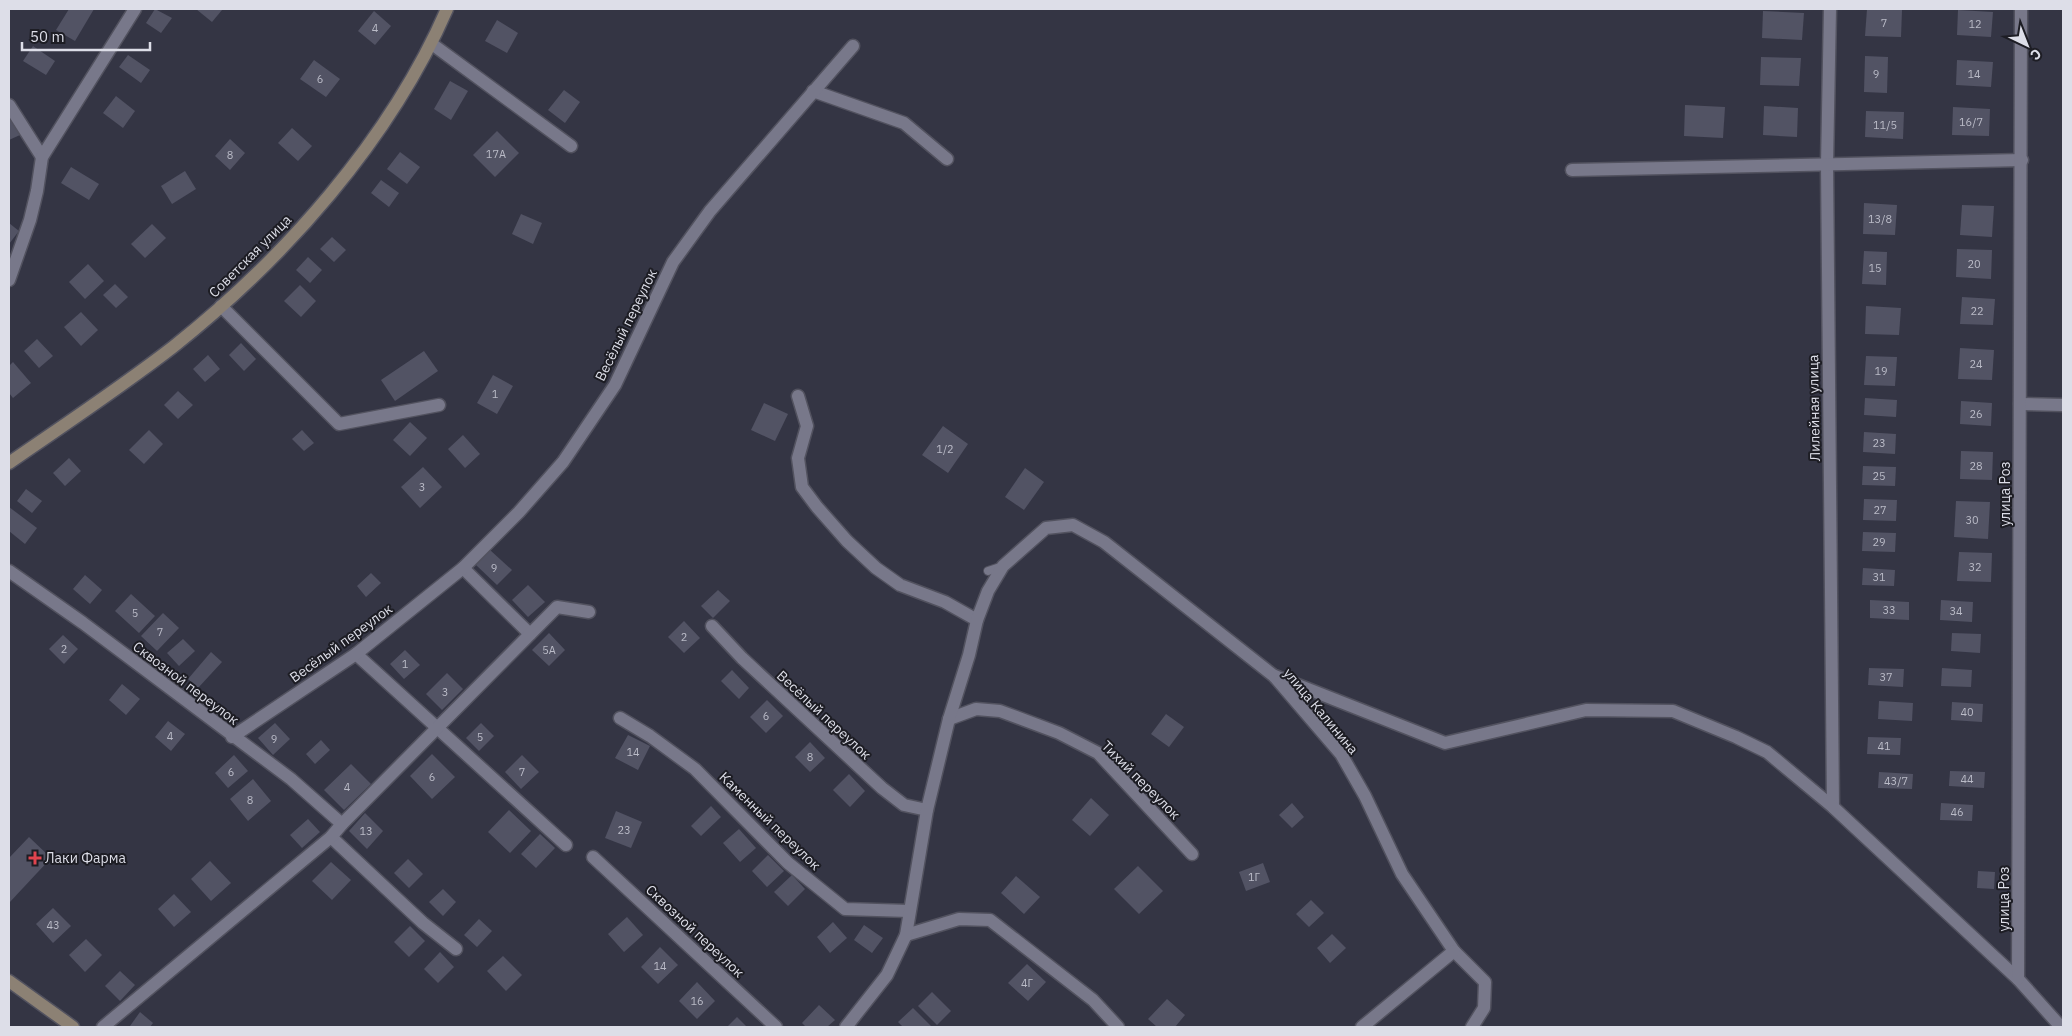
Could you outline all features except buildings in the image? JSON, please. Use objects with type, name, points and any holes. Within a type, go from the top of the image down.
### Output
[{"type":"main road","name":"Советская улица","points":[[9,463],[173,347],[244,286],[290,239],[334,189],[407,86],[432,44],[447,9]]},
{"type":"main road","points":[[9,981],[73,1027]]},
{"type":"street","points":[[9,280],[30,220],[42,158],[98,64],[135,9]]},
{"type":"street","name":"Лилейная улица","points":[[1830,9],[1827,164],[1833,807]]},
{"type":"street","name":"улица Роз","points":[[2018,979],[2022,9]]},
{"type":"street","points":[[432,44],[571,146]]},
{"type":"street","name":"Весёлый переулок","points":[[232,737],[356,654],[463,568],[519,512],[563,462],[615,385],[673,262],[710,211],[853,46]]},
{"type":"street","points":[[813,91],[904,123],[947,159]]},
{"type":"street","points":[[9,105],[42,158]]},
{"type":"street","points":[[1572,170],[2022,160]]},
{"type":"street","points":[[221,306],[340,424],[439,405]]},
{"type":"street","points":[[798,396],[807,426],[798,458],[802,487],[817,507],[847,541],[876,568],[900,585],[945,602],[977,620]]},
{"type":"street","points":[[2020,404],[2063,405]]},
{"type":"street","name":"улица Калинина","points":[[1003,566],[1046,528],[1073,526],[1104,542],[1274,676],[1341,754],[1366,796],[1402,874],[1454,952],[1486,982],[1484,1008],[1472,1027]]},
{"type":"street","points":[[853,1025],[888,975],[906,935],[927,810],[949,719],[969,655],[977,620],[988,591],[1003,566]]},
{"type":"street","points":[[463,568],[530,634]]},
{"type":"street","name":"Сквозной переулок","points":[[9,571],[83,623],[290,779],[342,824]]},
{"type":"street","points":[[103,1027],[331,837],[437,726],[557,607],[589,612]]},
{"type":"street","name":"Весёлый переулок","points":[[712,626],[742,658],[882,788],[904,805],[927,810]]},
{"type":"street","points":[[356,654],[566,845]]},
{"type":"street","points":[[1274,676],[1445,743],[1586,710],[1673,711],[1707,724],[1767,752],[1833,807],[2018,979],[2061,1027]]},
{"type":"street","name":"Тихий переулок","points":[[949,719],[976,709],[1000,711],[1059,733],[1098,753],[1192,854]]},
{"type":"street","name":"Каменный переулок","points":[[620,718],[650,736],[695,769],[788,863],[845,909],[909,911]]},
{"type":"street","points":[[331,837],[423,923],[456,949]]},
{"type":"street","name":"Сквозной переулок","points":[[593,857],[776,1027]]},
{"type":"street","points":[[906,935],[959,919],[990,920],[1093,1000],[1118,1027]]},
{"type":"street","points":[[1362,1027],[1454,952]]},
{"type":"lane","points":[[988,571],[1003,566]]},
{"type":"place","name":"Лаки Фарма","points":[[35,858]]}]
